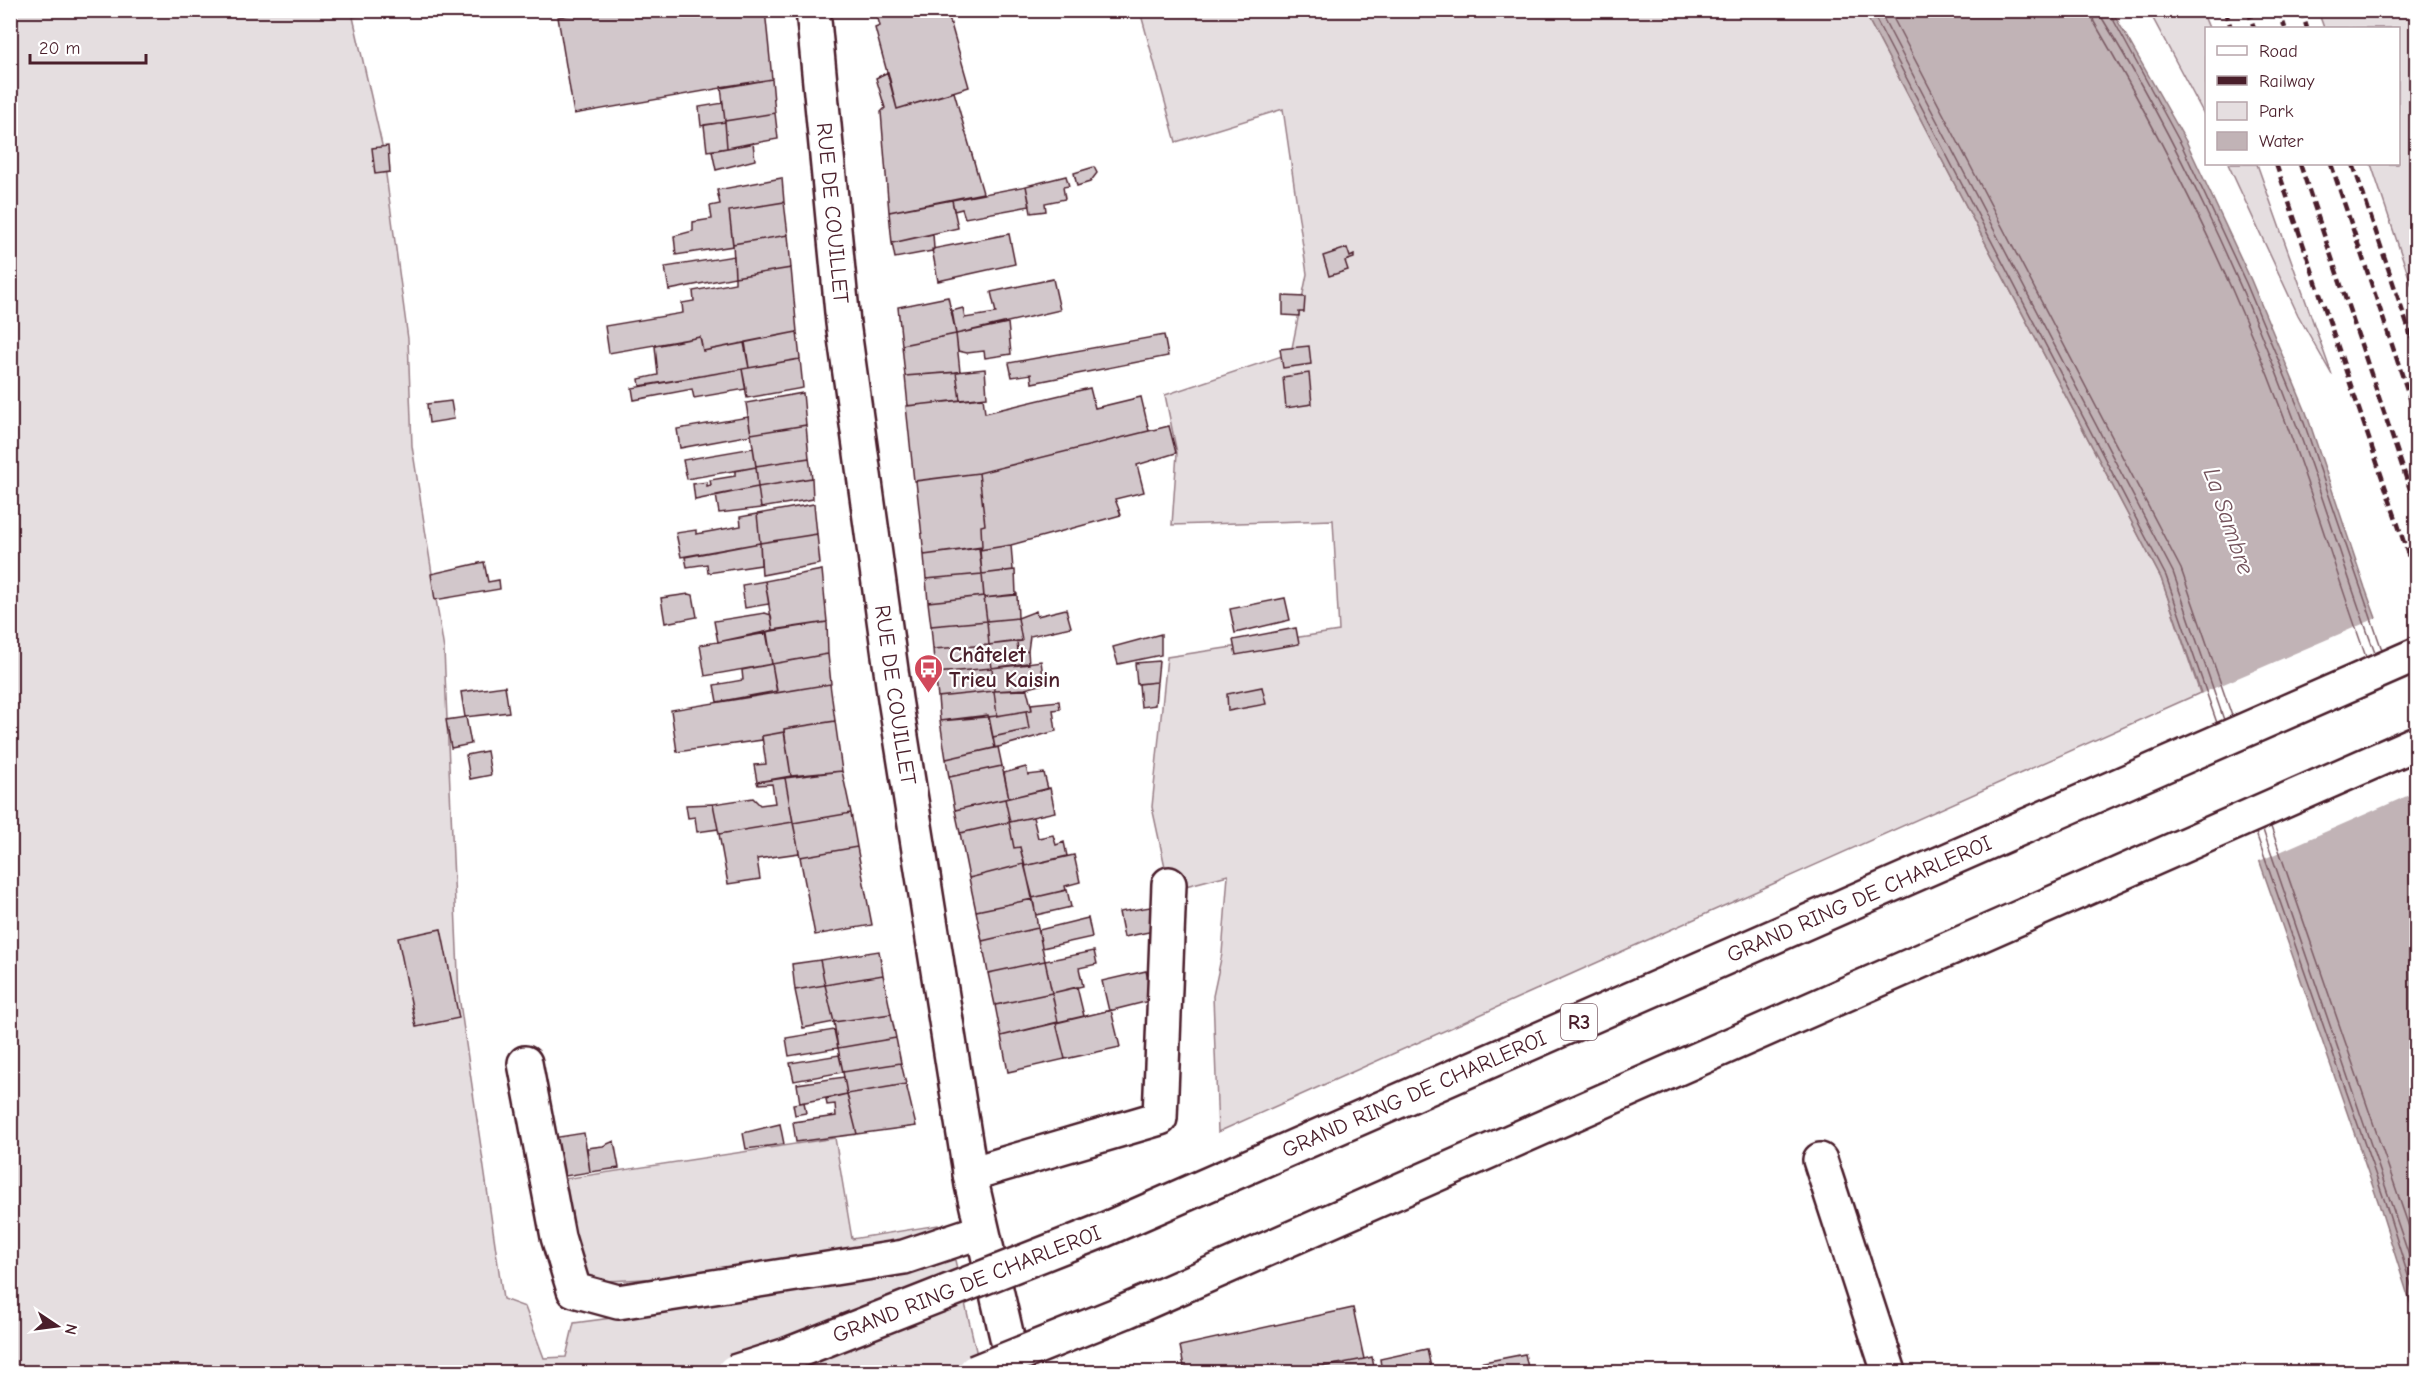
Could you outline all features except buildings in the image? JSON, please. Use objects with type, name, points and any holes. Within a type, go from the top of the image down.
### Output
[{"type":"main road","name":"RUE DE COUILLET","points":[[813,10],[843,323],[895,699],[970,1174],[1015,1372]]},
{"type":"main road","name":"GRAND RING DE CHARLEROI","points":[[734,1372],[798,1350],[1104,1230],[2416,655]]},
{"type":"main road","points":[[975,1372],[1124,1312],[2416,743]]},
{"type":"main road","points":[[970,1174],[1160,1118],[1169,884]]},
{"type":"main road","points":[[525,1063],[558,1237],[574,1290],[618,1302],[904,1257],[982,1231]]},
{"type":"main road","points":[[1820,1160],[1889,1372]]},
{"type":"green space","points":[[10,11],[391,11],[353,17],[382,145],[408,339],[412,446],[444,650],[459,996],[503,1299],[525,1307],[544,1358],[566,1357],[574,1323],[619,1317],[951,1243],[981,1372],[11,1372]]},
{"type":"green space","points":[[1140,11],[1864,11],[2161,578],[2200,693],[1218,1132],[1213,996],[1222,954],[1228,875],[1170,890],[1152,807],[1167,657],[1339,631],[1333,520],[1172,525],[1177,453],[1165,395],[1291,353],[1307,274],[1283,109],[1176,142]]},
{"type":"green space","points":[[2149,11],[2202,11],[2209,27],[2205,27],[2205,116]]},
{"type":"green space","points":[[2318,11],[2416,11],[2416,298],[2371,165],[2400,165],[2400,27],[2324,27]]},
{"type":"green space","points":[[2228,165],[2257,165],[2332,375],[2298,315]]},
{"type":"green space","points":[[835,1138],[852,1239],[938,1225],[941,1236],[718,1272],[673,1277],[582,1281],[557,1180]]},
{"type":"water","name":"La Sambre","points":[[1864,11],[2112,11],[2187,143],[2251,280],[2306,412],[2365,588],[2416,728],[2416,1321],[2379,1204],[2161,578]]},
{"type":"pier","points":[[2379,617],[2416,720],[2416,792],[2257,862],[2198,695]]},
{"type":"railway","points":[[2225,10],[2231,27]]},
{"type":"railway","points":[[2248,10],[2254,27]]},
{"type":"railway","points":[[2279,10],[2285,27]]},
{"type":"railway","points":[[2301,10],[2307,27]]},
{"type":"railway","points":[[2276,165],[2416,578]]},
{"type":"railway","points":[[2300,165],[2416,507]]},
{"type":"railway","points":[[2331,165],[2416,416]]},
{"type":"railway","points":[[2353,165],[2416,351]]},
{"type":"place","name":"Châtelet Trieu Kaisin","points":[[928,694]]}]
